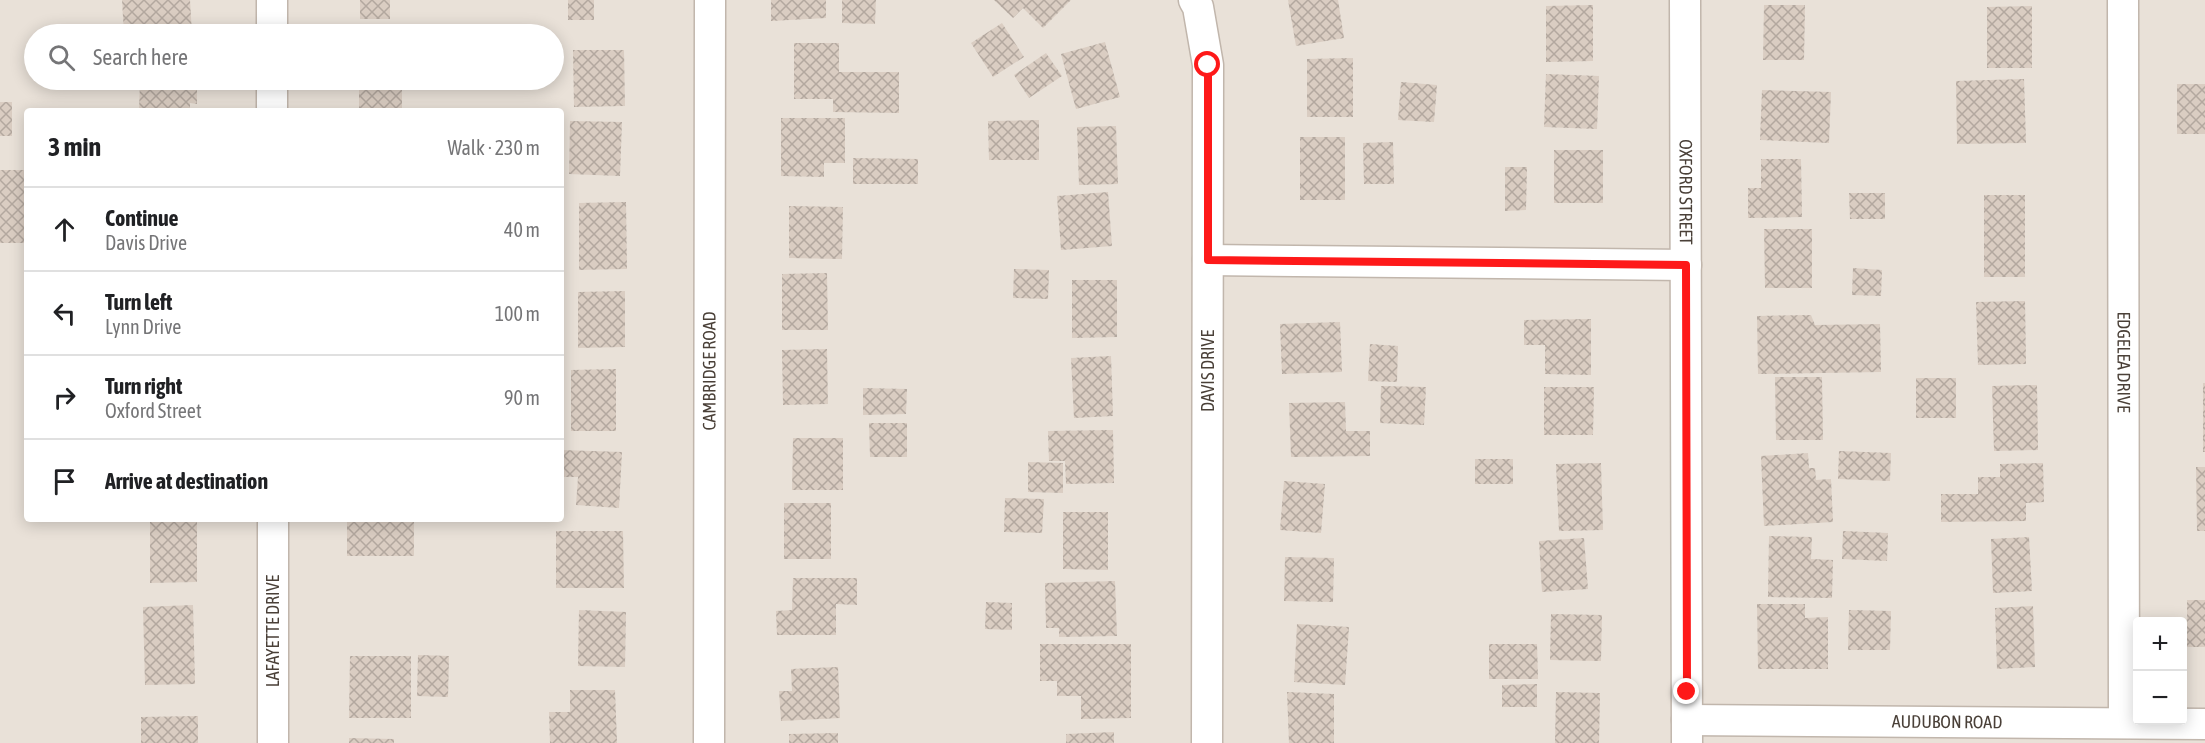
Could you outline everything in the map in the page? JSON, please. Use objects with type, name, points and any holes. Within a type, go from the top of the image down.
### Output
[{"type":"street","points":[[272,0],[272,24]]},
{"type":"street","name":"CAMBRIDGE ROAD","points":[[709,743],[710,0]]},
{"type":"street","name":"DAVIS DRIVE","points":[[1194,0],[1198,7],[1208,65],[1207,743]]},
{"type":"street","name":"OXFORD STREET","points":[[1685,0],[1687,732]]},
{"type":"street","name":"EDGELEA DRIVE","points":[[2123,0],[2124,723]]},
{"type":"street","points":[[272,90],[272,108]]},
{"type":"street","points":[[1208,260],[1686,265]]},
{"type":"street","name":"LAFAYETTE DRIVE","points":[[273,522],[273,743]]},
{"type":"street","name":"AUDUBON ROAD","points":[[1687,732],[2124,723],[2205,724]]},
{"type":"shaded area","points":[[0,0],[2205,0],[2205,743],[0,743]]},
{"type":"building","points":[[122,0],[190,0],[191,24],[123,24]]},
{"type":"building","points":[[360,0],[390,0],[390,19],[360,19]]},
{"type":"building","points":[[568,0],[594,0],[594,20],[568,20]]},
{"type":"building","points":[[771,0],[826,0],[826,18],[771,21]]},
{"type":"building","points":[[842,0],[876,0],[875,24],[842,23]]},
{"type":"building","points":[[994,0],[1071,0],[1043,28],[1023,8],[1013,18]]},
{"type":"building","points":[[1288,0],[1338,0],[1344,38],[1296,46]]},
{"type":"building","points":[[1593,5],[1593,61],[1546,62],[1546,6]]},
{"type":"building","points":[[1764,5],[1805,5],[1804,60],[1763,60]]},
{"type":"building","points":[[2032,6],[2032,68],[1987,68],[1987,7]]},
{"type":"building","points":[[1002,23],[1024,57],[993,77],[971,43]]},
{"type":"building","points":[[1105,42],[1120,97],[1076,109],[1061,54]]},
{"type":"building","points":[[794,43],[839,43],[839,72],[899,72],[899,113],[833,112],[833,99],[794,99]]},
{"type":"building","points":[[573,50],[624,50],[625,106],[574,107]]},
{"type":"building","points":[[1046,53],[1062,76],[1029,98],[1014,75]]},
{"type":"building","points":[[1353,58],[1353,117],[1307,117],[1307,59]]},
{"type":"building","points":[[1546,74],[1599,76],[1597,129],[1544,127]]},
{"type":"building","points":[[2024,79],[2026,143],[1957,144],[1956,81]]},
{"type":"building","points":[[1401,82],[1437,85],[1434,122],[1398,120]]},
{"type":"building","points":[[2177,84],[2205,84],[2205,134],[2177,134]]},
{"type":"building","points":[[140,90],[197,90],[197,104],[190,103],[190,108],[139,108]]},
{"type":"building","points":[[359,90],[402,90],[402,108],[359,108]]},
{"type":"building","points":[[1762,90],[1831,92],[1829,143],[1760,140]]},
{"type":"building","points":[[0,102],[12,102],[12,136],[0,136]]},
{"type":"building","points":[[781,118],[845,118],[845,163],[824,163],[824,177],[781,176]]},
{"type":"building","points":[[1039,120],[1039,160],[989,160],[988,121]]},
{"type":"building","points":[[570,121],[622,122],[620,176],[569,174]]},
{"type":"building","points":[[1116,126],[1118,184],[1079,185],[1077,127]]},
{"type":"building","points":[[1300,137],[1345,137],[1345,200],[1300,200]]},
{"type":"building","points":[[1393,142],[1394,184],[1364,184],[1363,143]]},
{"type":"building","points":[[1554,150],[1603,150],[1603,203],[1554,203]]},
{"type":"building","points":[[853,158],[918,159],[918,184],[853,184]]},
{"type":"building","points":[[1761,159],[1801,159],[1802,217],[1748,218],[1748,188],[1761,188]]},
{"type":"building","points":[[1505,167],[1527,167],[1526,210],[1505,211]]},
{"type":"building","points":[[0,170],[24,170],[24,243],[0,243]]},
{"type":"building","points":[[1108,192],[1112,246],[1061,250],[1057,196]]},
{"type":"building","points":[[1849,193],[1885,193],[1885,219],[1850,219]]},
{"type":"building","points":[[1984,195],[2025,195],[2025,277],[1984,277]]},
{"type":"building","points":[[626,202],[627,269],[579,270],[579,203]]},
{"type":"building","points":[[789,206],[843,207],[842,259],[789,258]]},
{"type":"building","points":[[1764,229],[1812,229],[1812,288],[1765,288]]},
{"type":"building","points":[[1853,268],[1882,270],[1881,296],[1852,295]]},
{"type":"building","points":[[1014,269],[1049,270],[1048,299],[1013,298]]},
{"type":"building","points":[[827,273],[828,330],[782,330],[782,274]]},
{"type":"building","points":[[1072,280],[1117,280],[1117,337],[1072,338]]},
{"type":"building","points":[[625,291],[625,347],[578,348],[578,292]]},
{"type":"building","points":[[2025,301],[2026,364],[1978,365],[1976,302]]},
{"type":"building","points":[[1811,315],[1815,325],[1880,324],[1881,372],[1758,374],[1757,316]]},
{"type":"building","points":[[1591,319],[1591,375],[1545,374],[1545,345],[1524,345],[1524,320]]},
{"type":"building","points":[[1340,322],[1342,372],[1282,374],[1280,324]]},
{"type":"building","points":[[1370,344],[1398,346],[1397,382],[1368,381]]},
{"type":"building","points":[[827,349],[828,404],[783,405],[782,350]]},
{"type":"building","points":[[1111,356],[1113,416],[1074,418],[1071,358]]},
{"type":"building","points":[[616,369],[616,431],[571,431],[571,370]]},
{"type":"building","points":[[1775,377],[1822,377],[1823,440],[1776,440]]},
{"type":"building","points":[[1916,378],[1956,378],[1956,418],[1916,418]]},
{"type":"building","points":[[2203,383],[2205,383],[2205,452],[2203,452]]},
{"type":"building","points":[[2037,385],[2038,450],[1994,451],[1992,386]]},
{"type":"building","points":[[1381,386],[1426,387],[1424,425],[1380,423]]},
{"type":"building","points":[[1544,387],[1594,387],[1593,435],[1544,435]]},
{"type":"building","points":[[863,388],[907,389],[906,414],[863,415]]},
{"type":"building","points":[[1345,402],[1346,431],[1370,431],[1370,456],[1291,457],[1289,403]]},
{"type":"building","points":[[869,423],[907,423],[907,457],[870,457]]},
{"type":"building","points":[[1113,430],[1114,483],[1066,484],[1065,461],[1049,461],[1048,431]]},
{"type":"building","points":[[793,438],[843,438],[843,490],[792,490]]},
{"type":"building","points":[[564,450],[622,452],[619,508],[576,505],[578,477],[564,477]]},
{"type":"building","points":[[1839,451],[1891,453],[1890,481],[1838,479]]},
{"type":"building","points":[[1808,453],[1809,468],[1815,468],[1816,480],[1831,479],[1833,522],[1764,526],[1761,456]]},
{"type":"building","points":[[1475,459],[1513,459],[1513,484],[1475,484]]},
{"type":"building","points":[[1028,462],[1063,463],[1063,493],[1028,492]]},
{"type":"building","points":[[1601,463],[1603,530],[1559,531],[1556,464]]},
{"type":"building","points":[[2043,463],[2044,502],[2026,503],[2026,521],[1941,522],[1941,494],[1978,494],[1978,477],[2000,477],[2000,464]]},
{"type":"building","points":[[2196,467],[2205,467],[2205,531],[2197,531]]},
{"type":"building","points":[[1284,481],[1325,484],[1321,533],[1280,530]]},
{"type":"building","points":[[1005,498],[1044,499],[1042,533],[1004,532]]},
{"type":"building","points":[[784,503],[831,503],[831,559],[784,559]]},
{"type":"building","points":[[1063,512],[1108,512],[1108,570],[1063,569]]},
{"type":"building","points":[[150,522],[197,522],[197,582],[150,583]]},
{"type":"building","points":[[347,522],[414,522],[414,556],[347,556]]},
{"type":"building","points":[[556,531],[623,531],[624,588],[556,588]]},
{"type":"building","points":[[1843,531],[1888,533],[1887,561],[1842,559]]},
{"type":"building","points":[[1769,536],[1812,537],[1811,559],[1833,560],[1832,598],[1768,597]]},
{"type":"building","points":[[2029,537],[2032,591],[1993,593],[1991,539]]},
{"type":"building","points":[[1584,538],[1588,589],[1542,592],[1539,541]]},
{"type":"building","points":[[1285,557],[1334,558],[1333,602],[1284,601]]},
{"type":"building","points":[[793,578],[857,578],[857,605],[836,604],[836,635],[777,635],[776,611],[792,610]]},
{"type":"building","points":[[1115,581],[1117,636],[1059,637],[1059,628],[1046,628],[1045,583]]},
{"type":"building","points":[[2187,600],[2205,600],[2205,647],[2187,647]]},
{"type":"building","points":[[986,602],[1012,603],[1012,630],[985,629]]},
{"type":"building","points":[[1757,604],[1805,604],[1805,618],[1828,617],[1828,669],[1758,669]]},
{"type":"building","points":[[193,605],[195,684],[145,685],[143,607]]},
{"type":"building","points":[[2033,606],[2035,667],[1997,669],[1995,608]]},
{"type":"building","points":[[579,610],[626,612],[625,667],[578,666]]},
{"type":"building","points":[[1849,610],[1891,611],[1890,650],[1848,650]]},
{"type":"building","points":[[1551,614],[1602,615],[1601,661],[1550,660]]},
{"type":"building","points":[[1297,624],[1349,627],[1345,685],[1294,682]]},
{"type":"building","points":[[1040,644],[1131,644],[1131,718],[1081,719],[1081,696],[1057,696],[1057,681],[1040,681]]},
{"type":"building","points":[[1489,644],[1537,644],[1538,679],[1489,679]]},
{"type":"building","points":[[418,655],[449,656],[448,697],[417,696]]},
{"type":"building","points":[[350,656],[411,656],[411,718],[349,718]]},
{"type":"building","points":[[838,667],[840,718],[781,721],[779,691],[792,691],[791,669]]},
{"type":"building","points":[[1537,684],[1537,707],[1502,707],[1502,685]]},
{"type":"building","points":[[570,690],[615,690],[617,743],[550,743],[549,712],[570,712]]},
{"type":"building","points":[[1287,692],[1334,694],[1334,743],[1289,743]]},
{"type":"building","points":[[1556,692],[1600,693],[1599,743],[1555,743]]},
{"type":"building","points":[[198,716],[198,743],[141,743],[141,717]]},
{"type":"building","points":[[1114,732],[1114,743],[1066,743],[1066,734]]},
{"type":"building","points":[[838,733],[838,743],[789,743],[789,734]]},
{"type":"building","points":[[349,738],[394,739],[394,743],[349,743]]},
{"type":"route","points":[[1208,65],[1208,260],[1686,265],[1687,692]]}]
